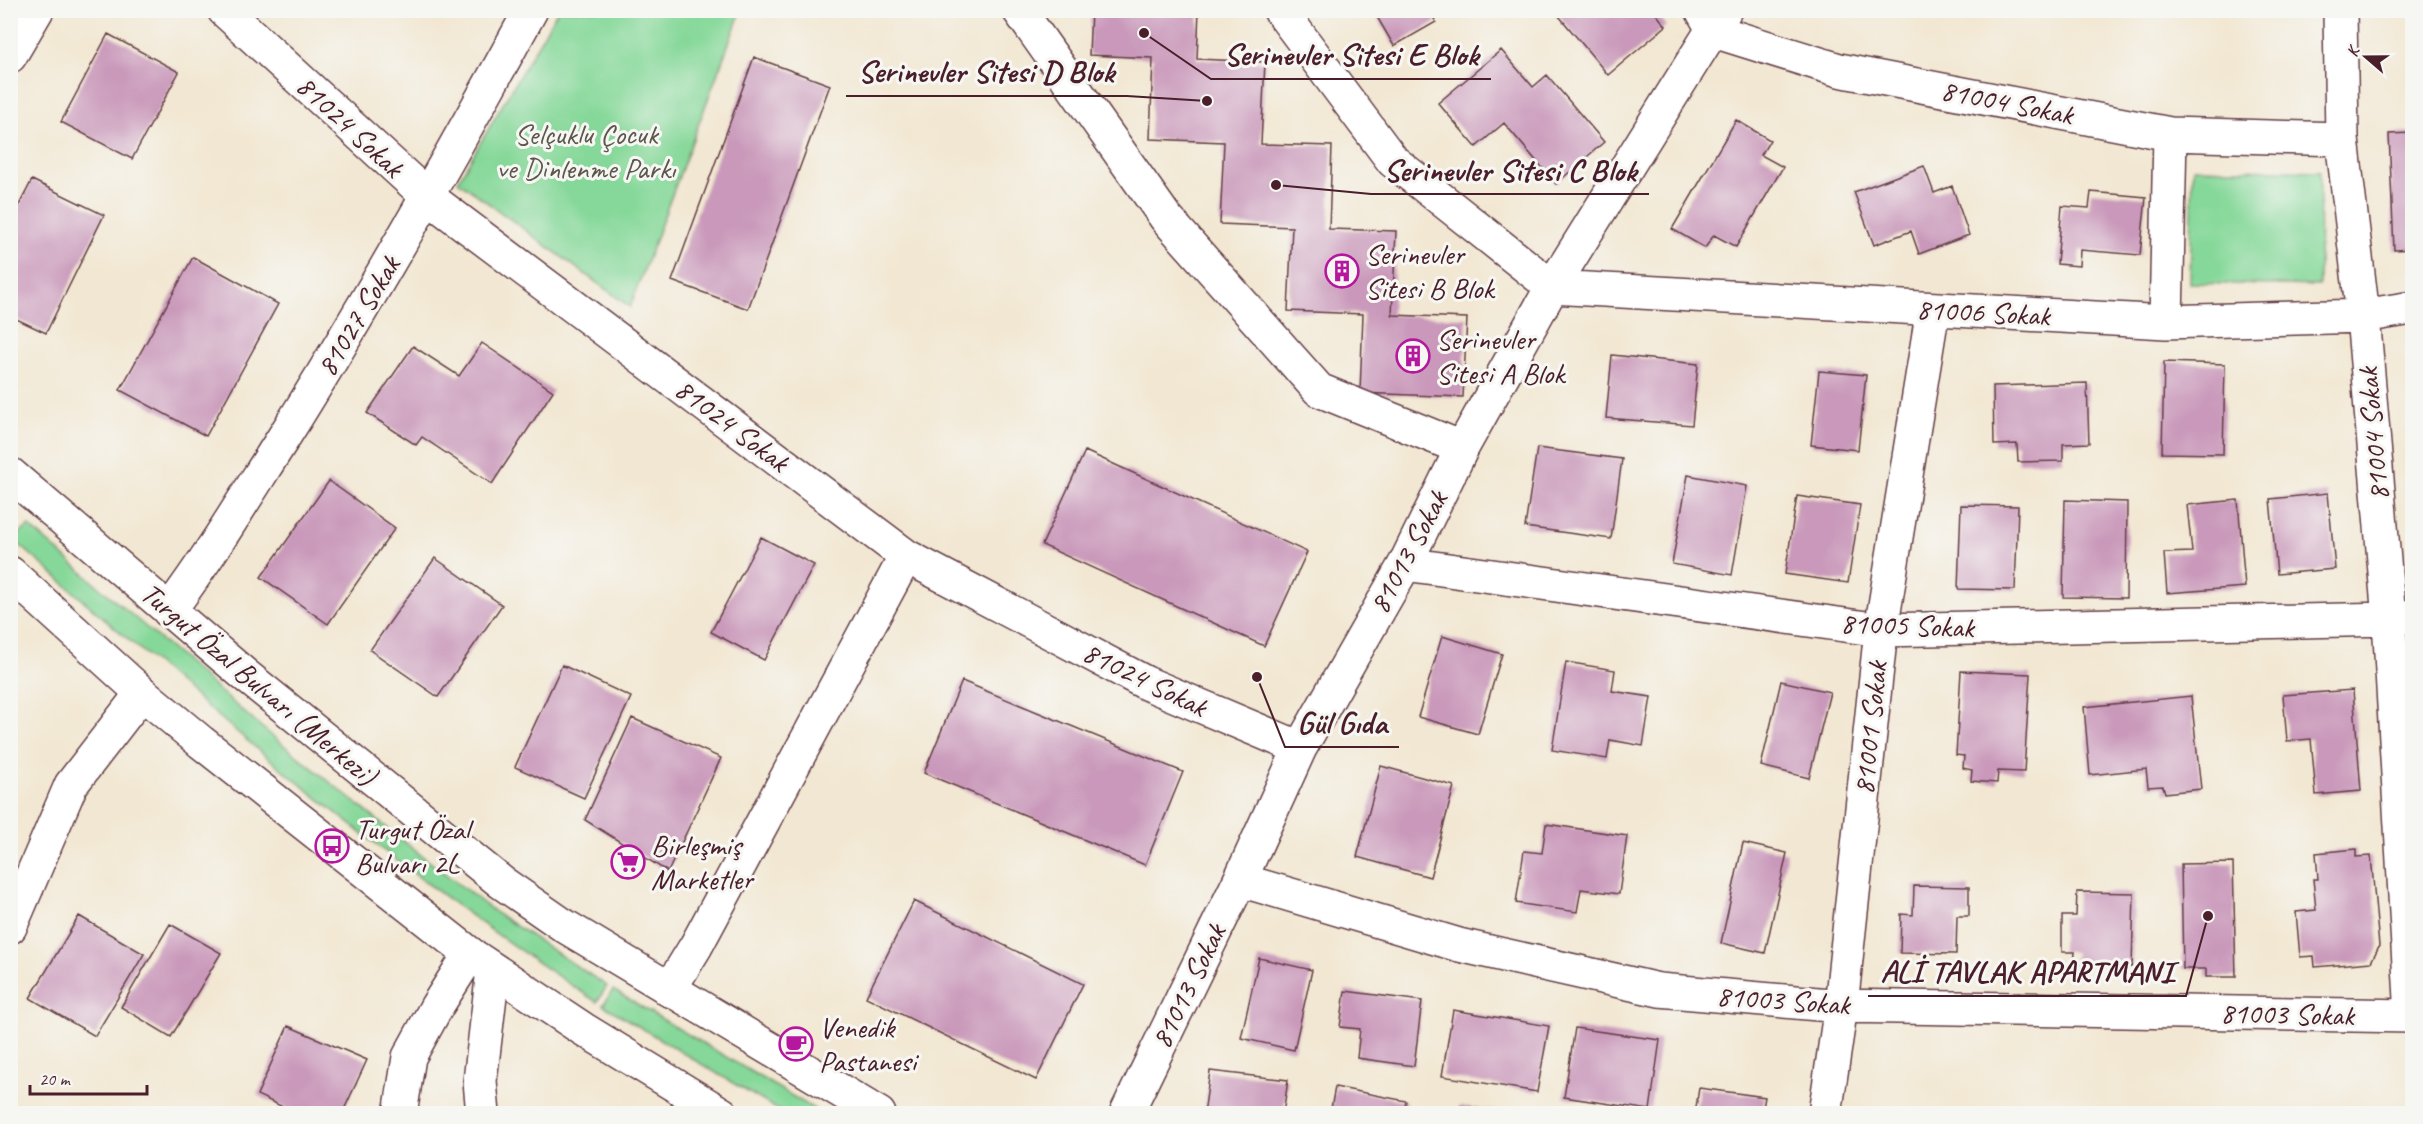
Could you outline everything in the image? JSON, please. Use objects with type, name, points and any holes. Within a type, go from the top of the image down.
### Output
[{"type":"street","points":[[10,56],[36,10]]},
{"type":"street","name":"81024 Sokak","points":[[224,10],[428,197],[906,556],[1146,683],[1300,748]]},
{"type":"street","name":"81027 Sokak","points":[[169,611],[199,571],[328,366],[428,197],[531,10]]},
{"type":"street","points":[[1019,10],[1166,218],[1319,390],[1462,448]]},
{"type":"street","points":[[1280,10],[1393,160],[1552,287]]},
{"type":"street","name":"81004 Sokak","points":[[2340,10],[2342,140],[2401,617],[2412,1016]]},
{"type":"street","name":"81013 Sokak","points":[[1126,1113],[1240,880],[1300,748],[1405,564],[1462,448],[1552,287],[1714,17]]},
{"type":"street","name":"81004 Sokak","points":[[1714,17],[1839,70],[2170,134],[2342,140]]},
{"type":"street","points":[[2166,322],[2170,134]]},
{"type":"street","name":"81006 Sokak","points":[[1552,287],[2166,322],[2363,316],[2412,308]]},
{"type":"street","name":"81001 Sokak","points":[[1825,1113],[1841,1006],[1881,630],[1933,309]]},
{"type":"street","name":"Turgut Özal Bulvarı (Merkezi)","points":[[10,474],[169,611],[501,882],[563,925],[669,990],[879,1113]]},
{"type":"street","points":[[669,990],[696,946],[906,556]]},
{"type":"street","name":"81005 Sokak","points":[[1405,564],[1881,630],[2401,617]]},
{"type":"street","points":[[10,573],[142,693],[201,742],[481,962],[583,1029],[722,1113]]},
{"type":"street","points":[[10,927],[71,785],[142,693]]},
{"type":"street","name":"81003 Sokak","points":[[1240,880],[1459,945],[1659,990],[1841,1006],[2412,1016]]},
{"type":"street","points":[[400,1113],[409,1057],[437,1006],[481,962]]},
{"type":"street","points":[[481,962],[480,1081],[483,1113]]},
{"type":"green space","name":"Selçuklu Çocuk ve Dinlenme Parkı","points":[[558,10],[741,11],[630,307],[458,181]]},
{"type":"green space","points":[[2193,168],[2320,171],[2319,286],[2190,283]]},
{"type":"green space","points":[[29,526],[260,726],[417,852],[496,913],[607,986],[597,1002],[444,896],[225,722],[13,539]]},
{"type":"green space","points":[[613,990],[821,1113],[783,1113],[603,1005]]},
{"type":"building","points":[[1091,10],[1199,10],[1197,59],[1265,62],[1261,144],[1332,146],[1329,229],[1396,231],[1392,315],[1467,318],[1463,397],[1360,393],[1363,314],[1288,311],[1292,227],[1220,224],[1224,142],[1150,139],[1153,58],[1089,55]]},
{"type":"building","points":[[1373,10],[1429,10],[1436,22],[1394,46]]},
{"type":"building","points":[[1554,10],[1653,10],[1666,26],[1608,75]]},
{"type":"building","points":[[108,34],[179,72],[132,159],[61,122]]},
{"type":"building","points":[[1501,50],[1533,87],[1547,75],[1604,142],[1556,184],[1504,123],[1476,147],[1438,103]]},
{"type":"building","points":[[754,57],[830,85],[748,309],[672,281]]},
{"type":"building","points":[[1736,120],[1770,140],[1761,155],[1783,167],[1736,247],[1714,235],[1705,248],[1672,229]]},
{"type":"building","points":[[2412,133],[2412,249],[2394,250],[2389,134]]},
{"type":"building","points":[[1924,166],[1934,193],[1952,186],[1969,235],[1919,254],[1911,231],[1874,245],[1854,192]]},
{"type":"building","points":[[32,180],[104,215],[46,333],[10,316],[10,223]]},
{"type":"building","points":[[2091,192],[2146,197],[2140,255],[2080,250],[2079,266],[2057,264],[2062,206],[2089,208]]},
{"type":"building","points":[[193,257],[278,304],[206,436],[120,390]]},
{"type":"building","points":[[482,343],[553,391],[492,484],[422,437],[416,445],[367,413],[413,346],[459,376]]},
{"type":"building","points":[[1612,355],[1698,364],[1692,425],[1606,418]]},
{"type":"building","points":[[2164,362],[2225,364],[2223,454],[2162,453]]},
{"type":"building","points":[[1819,371],[1866,375],[1858,450],[1811,445]]},
{"type":"building","points":[[2087,383],[2089,443],[2063,444],[2063,461],[2018,462],[2017,444],[1994,445],[1993,386]]},
{"type":"building","points":[[1537,448],[1622,459],[1611,539],[1525,527]]},
{"type":"building","points":[[1085,451],[1307,552],[1264,646],[1042,545]]},
{"type":"building","points":[[1688,475],[1747,486],[1732,575],[1672,564]]},
{"type":"building","points":[[329,481],[395,528],[328,624],[261,577]]},
{"type":"building","points":[[2328,493],[2335,569],[2277,574],[2270,499]]},
{"type":"building","points":[[1797,496],[1860,505],[1848,583],[1785,574]]},
{"type":"building","points":[[2065,500],[2127,502],[2126,598],[2063,597]]},
{"type":"building","points":[[2238,500],[2245,587],[2167,593],[2164,553],[2192,552],[2187,505]]},
{"type":"building","points":[[1961,505],[2018,506],[2015,590],[1958,589]]},
{"type":"building","points":[[761,537],[814,565],[764,660],[711,632]]},
{"type":"building","points":[[435,558],[502,605],[438,697],[370,650]]},
{"type":"building","points":[[1442,636],[1502,654],[1478,734],[1418,717]]},
{"type":"building","points":[[1566,662],[1615,670],[1612,691],[1651,697],[1643,746],[1610,740],[1607,759],[1552,750]]},
{"type":"building","points":[[562,665],[631,697],[584,798],[515,767]]},
{"type":"building","points":[[1961,671],[2030,674],[2024,772],[1998,771],[1997,783],[1971,781],[1972,770],[1963,768],[1964,756],[1956,755]]},
{"type":"building","points":[[962,681],[1183,772],[1145,865],[924,773]]},
{"type":"building","points":[[1781,681],[1830,692],[1809,778],[1761,766]]},
{"type":"building","points":[[2353,690],[2361,791],[2316,795],[2311,739],[2287,741],[2283,695]]},
{"type":"building","points":[[2191,696],[2201,789],[2165,793],[2163,786],[2148,787],[2146,769],[2090,775],[2084,707]]},
{"type":"building","points":[[632,718],[721,758],[668,872],[585,820]]},
{"type":"building","points":[[1381,766],[1454,786],[1430,877],[1357,857]]},
{"type":"building","points":[[1546,824],[1627,836],[1619,894],[1581,889],[1577,912],[1516,903],[1524,851],[1542,853]]},
{"type":"building","points":[[1743,843],[1787,853],[1765,953],[1721,943]]},
{"type":"building","points":[[2356,849],[2356,857],[2371,856],[2379,946],[2371,962],[2315,967],[2314,956],[2300,957],[2296,912],[2316,910],[2313,879],[2318,879],[2316,853]]},
{"type":"building","points":[[2233,863],[2236,977],[2206,977],[2206,969],[2183,969],[2181,864]]},
{"type":"building","points":[[1914,886],[1969,887],[1969,916],[1957,916],[1956,954],[1900,953],[1901,914],[1913,915]]},
{"type":"building","points":[[2077,892],[2134,893],[2132,967],[2074,965],[2075,952],[2062,952],[2062,916],[2076,916]]},
{"type":"building","points":[[914,901],[1083,984],[1036,1080],[866,997]]},
{"type":"building","points":[[79,916],[144,954],[95,1036],[30,998]]},
{"type":"building","points":[[170,924],[221,953],[171,1037],[121,1007]]},
{"type":"building","points":[[1259,958],[1312,970],[1294,1050],[1241,1038]]},
{"type":"building","points":[[1345,991],[1422,1001],[1414,1066],[1357,1058],[1360,1029],[1340,1027]]},
{"type":"building","points":[[1453,1010],[1549,1026],[1537,1092],[1442,1076]]},
{"type":"building","points":[[288,1026],[367,1060],[342,1114],[298,1114],[257,1095]]},
{"type":"building","points":[[1575,1028],[1660,1040],[1650,1110],[1564,1097]]},
{"type":"building","points":[[1210,1071],[1288,1080],[1283,1114],[1204,1114]]},
{"type":"building","points":[[1335,1087],[1406,1101],[1404,1114],[1330,1114]]},
{"type":"building","points":[[1699,1088],[1765,1097],[1762,1114],[1695,1114]]},
{"type":"building","points":[[1460,1106],[1503,1112],[1503,1114],[1459,1114]]},
{"type":"place","name":"Serinevler Sitesi E Blok","points":[[1144,33]]},
{"type":"place","name":"Serinevler Sitesi D Blok","points":[[1207,101]]},
{"type":"place","name":"Serinevler Sitesi C Blok","points":[[1276,185]]},
{"type":"place","name":"Serinevler Sitesi B Blok","points":[[1342,271]]},
{"type":"place","name":"Serinevler Sitesi A Blok","points":[[1413,356]]},
{"type":"place","name":"Gül Gıda","points":[[1257,677]]},
{"type":"place","name":"Turgut Özal Bulvarı 2L","points":[[332,846]]},
{"type":"place","name":"Birleşmiş Marketler","points":[[628,862]]},
{"type":"place","name":"ALİ TAVLAK APARTMANI","points":[[2208,916]]},
{"type":"place","name":"Venedik Pastanesi","points":[[796,1044]]}]
